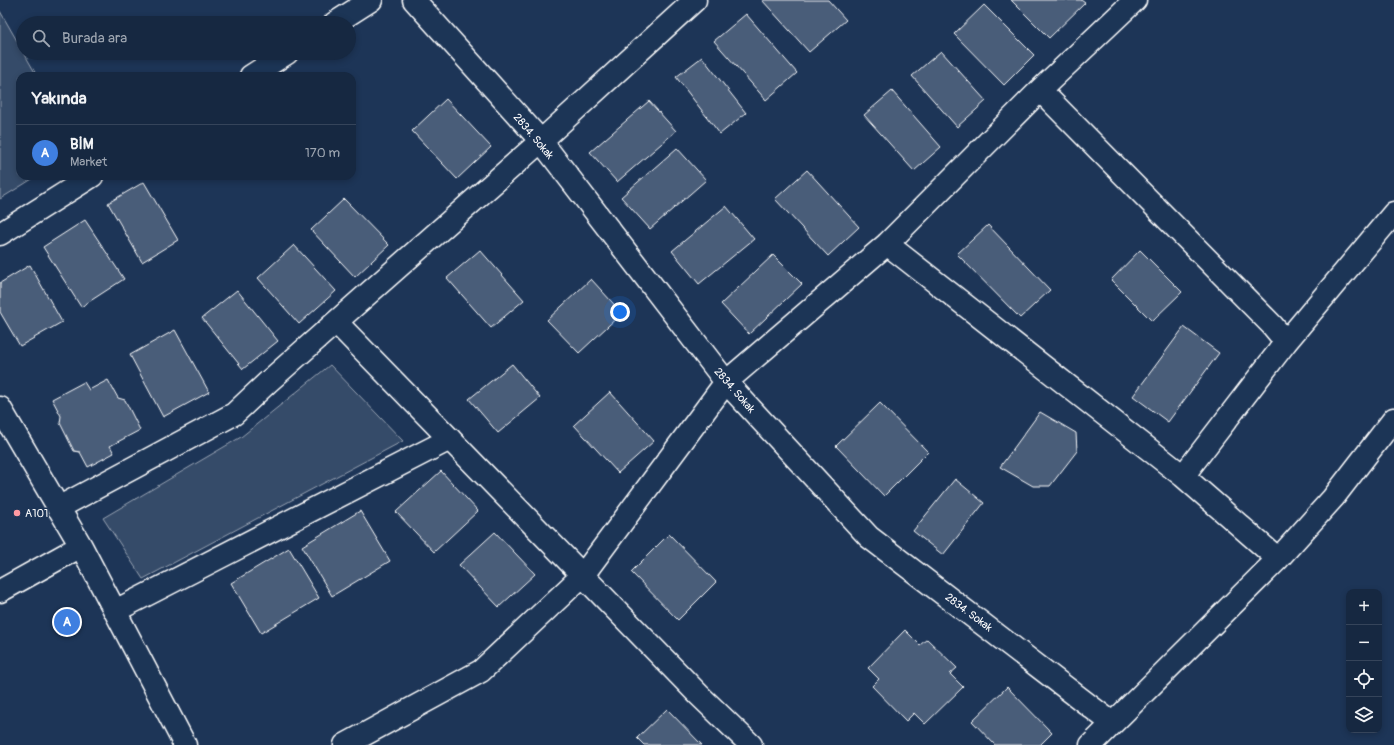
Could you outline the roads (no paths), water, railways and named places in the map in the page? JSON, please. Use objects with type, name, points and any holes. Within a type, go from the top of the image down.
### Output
[{"type":"street","points":[[346,16],[371,0]]},
{"type":"street","name":"2834. Sokak","points":[[414,0],[541,141],[726,382],[868,537],[1112,723]]},
{"type":"street","points":[[58,508],[234,414],[268,382],[541,141],[695,0]]},
{"type":"street","points":[[345,745],[481,671],[583,575],[726,382],[887,244],[1040,90],[1133,1]]},
{"type":"street","points":[[257,72],[276,60]]},
{"type":"street","points":[[1040,90],[1272,325],[1286,342]]},
{"type":"street","points":[[0,234],[86,180]]},
{"type":"street","points":[[1183,476],[1286,342],[1394,213]]},
{"type":"street","points":[[887,244],[1183,476],[1278,560]]},
{"type":"street","points":[[336,322],[700,695],[751,745]]},
{"type":"street","points":[[0,408],[81,546],[185,745]]},
{"type":"street","points":[[1091,745],[1278,560],[1333,498],[1394,419]]},
{"type":"street","points":[[115,611],[450,439]]},
{"type":"street","points":[[0,590],[81,546]]},
{"type":"place","name":"A101","points":[[17,513]]},
{"type":"place","name":"BİM","points":[[67,622]]}]
